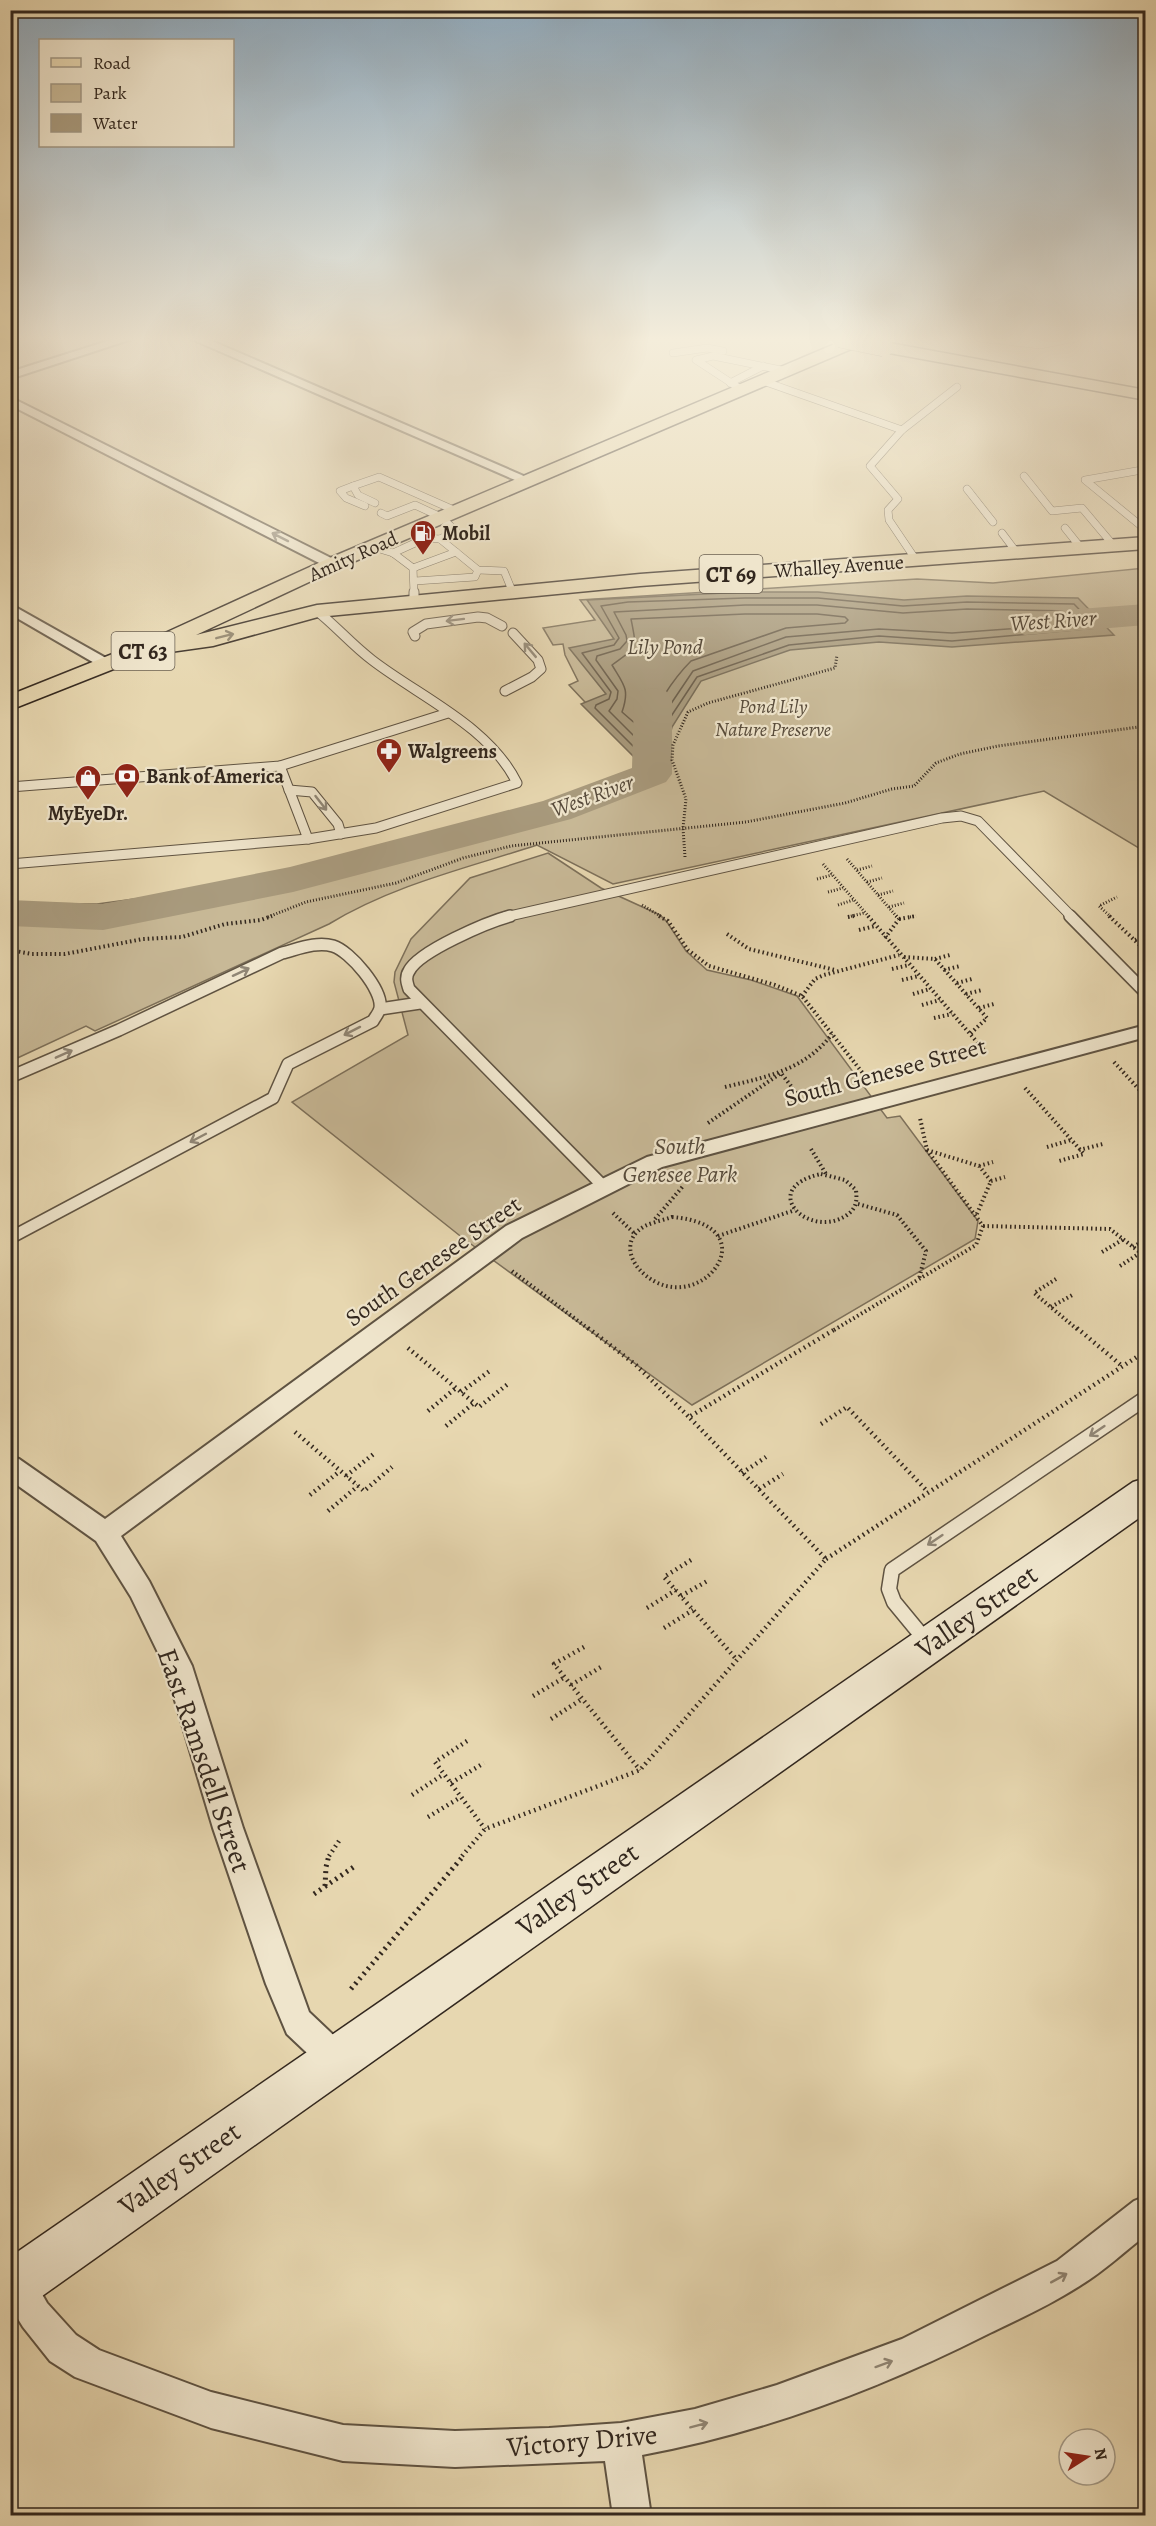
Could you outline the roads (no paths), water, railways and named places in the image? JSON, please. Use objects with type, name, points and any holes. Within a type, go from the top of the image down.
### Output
[{"type":"main road","name":"Amity Road","points":[[273,593],[332,564],[581,456]]},
{"type":"main road","name":"Whalley Avenue","points":[[147,649],[213,639],[317,611],[640,580],[1146,543]]},
{"type":"main road","name":"Whalley Avenue","points":[[10,703],[147,649],[273,593],[317,611]]},
{"type":"street","points":[[119,456],[332,564]]},
{"type":"street","points":[[470,456],[527,480]]},
{"type":"street","points":[[10,608],[108,665]]},
{"type":"street","name":"South Genesee Street","points":[[105,1533],[514,1232],[655,1162],[1146,1030]]},
{"type":"street","name":"East Ramsdell Street","points":[[10,1466],[105,1533],[140,1589],[178,1666],[228,1828],[282,1984],[298,2023],[336,2058]]},
{"type":"street","name":"Valley Street","points":[[14,2285],[1146,1493]]},
{"type":"street","name":"Victory Drive","points":[[14,2285],[35,2315],[63,2348],[88,2364],[211,2410],[343,2443],[455,2449],[621,2441],[694,2427],[777,2403],[910,2354],[1069,2272],[1146,2213]]},
{"type":"street","points":[[621,2441],[632,2516]]},
{"type":"lane","points":[[879,456],[870,466],[898,499],[888,510],[890,520],[916,560]]},
{"type":"lane","points":[[1146,473],[1142,470],[1085,480],[1146,530]]},
{"type":"lane","points":[[1024,476],[1054,514],[1082,508],[1114,546]]},
{"type":"lane","points":[[365,506],[346,498],[340,491],[380,477],[449,514]]},
{"type":"lane","points":[[371,480],[366,488],[369,492],[384,499]]},
{"type":"lane","points":[[353,486],[358,495],[375,502]]},
{"type":"lane","points":[[967,489],[993,522]]},
{"type":"lane","points":[[381,513],[387,516],[398,509],[415,505],[449,514]]},
{"type":"lane","points":[[393,553],[426,538],[440,539],[456,531],[446,524],[449,514]]},
{"type":"lane","points":[[1065,528],[1081,548]]},
{"type":"lane","points":[[1002,533],[1017,553]]},
{"type":"lane","points":[[440,539],[478,570],[504,571],[513,593]]},
{"type":"lane","points":[[373,547],[393,553],[413,568],[414,602]]},
{"type":"lane","points":[[413,568],[456,552]]},
{"type":"lane","points":[[415,581],[475,577],[478,570]]},
{"type":"lane","points":[[10,864],[308,839],[341,834],[375,828],[517,783],[514,772],[472,732],[372,660],[317,611]]},
{"type":"lane","points":[[415,636],[413,632],[426,624],[468,618],[487,618],[502,626]]},
{"type":"lane","points":[[505,691],[542,669],[538,660],[513,633]]},
{"type":"lane","points":[[10,787],[280,766],[448,713]]},
{"type":"lane","points":[[280,766],[308,839]]},
{"type":"lane","points":[[290,790],[312,792],[338,824],[341,834]]},
{"type":"lane","points":[[604,1187],[410,992],[406,978],[410,967],[424,956],[487,924],[508,916],[942,818],[961,816],[978,821],[1146,993]]},
{"type":"lane","points":[[10,1077],[119,1030],[282,953],[311,946],[334,946],[350,957],[365,973],[379,1000],[380,1009],[373,1021],[288,1064],[273,1098],[10,1238]]},
{"type":"lane","points":[[380,1009],[420,1003]]},
{"type":"lane","points":[[928,1644],[894,1602],[889,1589],[892,1570],[1146,1398]]},
{"type":"water","name":"Lily Pond","points":[[745,592],[818,592],[904,600],[967,596],[1078,598],[1114,635],[952,647],[879,642],[790,650],[701,681],[672,727],[658,781],[581,704],[606,694],[569,648],[614,639],[587,600]]},
{"type":"waterway","name":"West River","points":[[1025,624],[1146,614]]},
{"type":"waterway","name":"West River","points":[[10,913],[103,917],[293,879],[557,810],[652,774],[653,699]]},
{"type":"place","name":"Mobil","points":[[423,556]]},
{"type":"place","name":"Walgreens","points":[[389,774]]},
{"type":"place","name":"Bank of America","points":[[127,799]]},
{"type":"place","name":"MyEyeDr.","points":[[88,801]]},
{"type":"park label","name":"Pond Lily Nature Preserve","points":[[773,718]]},
{"type":"park label","name":"South Genesee Park","points":[[680,1160]]}]
